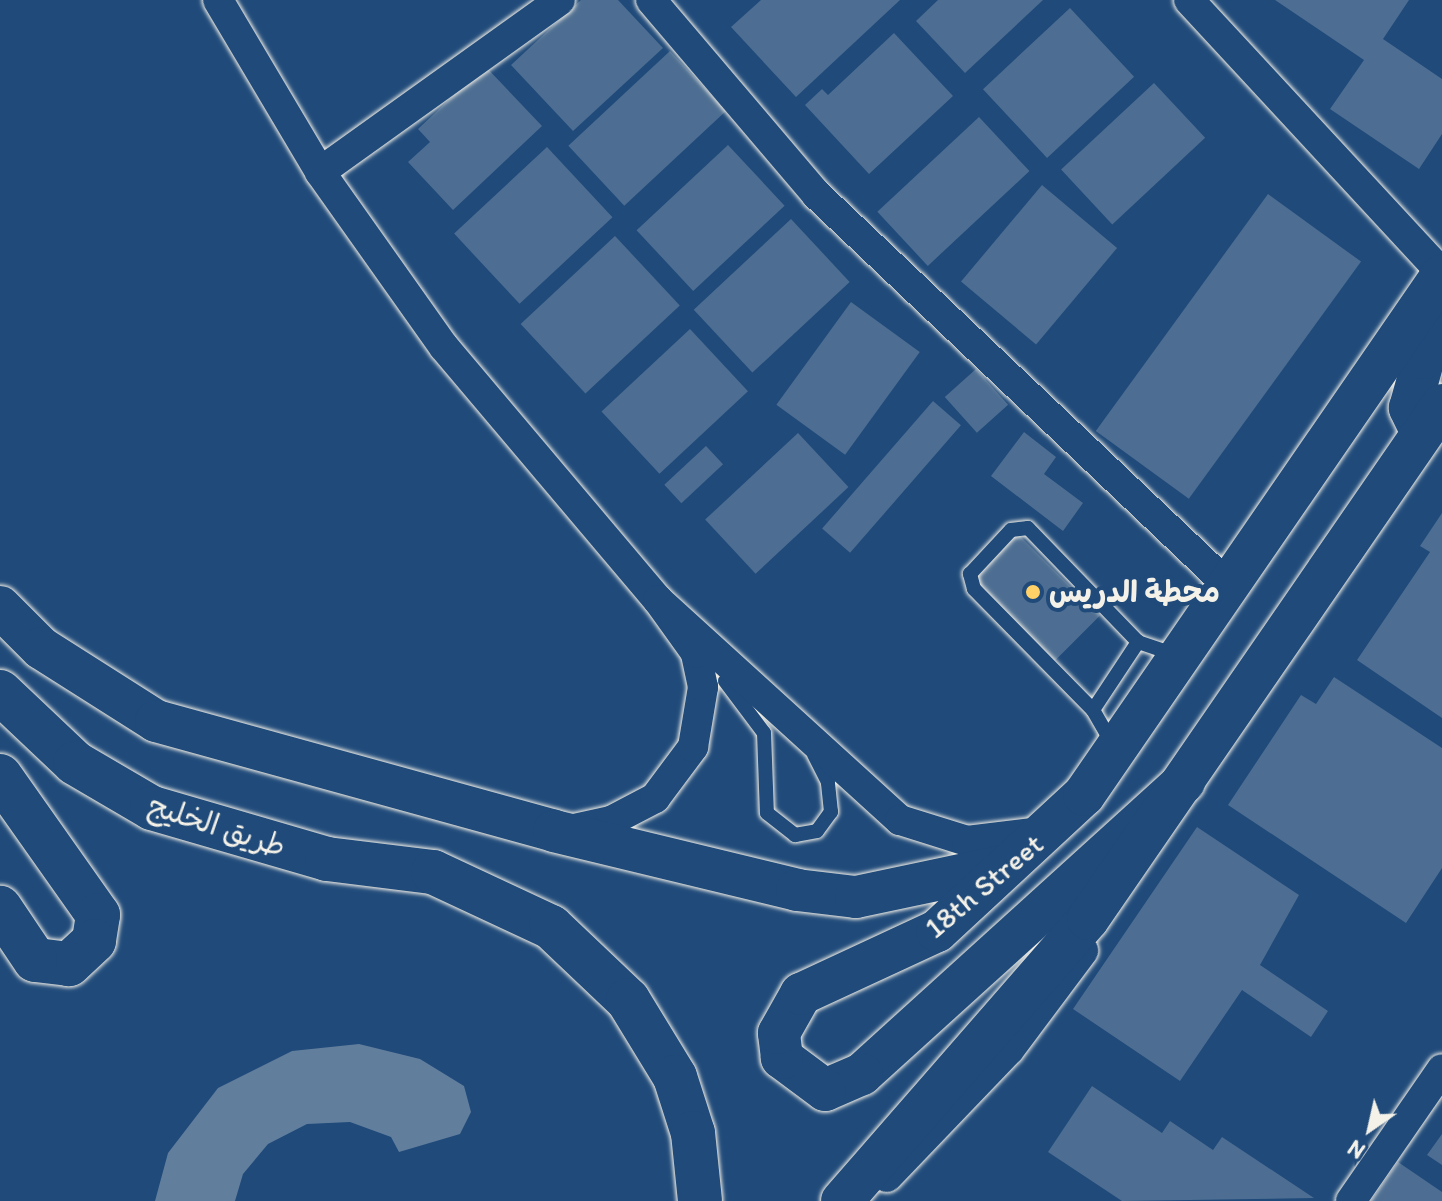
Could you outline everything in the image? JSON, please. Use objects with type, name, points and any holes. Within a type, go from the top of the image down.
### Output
[{"type":"main road","name":"طريق الخليج","points":[[0,692],[75,763],[152,808],[327,859],[433,872],[494,896],[599,965],[675,1077],[693,1133],[700,1201]]},
{"type":"main road","points":[[0,776],[98,915],[94,941],[69,964],[35,960],[0,908]]},
{"type":"street","points":[[218,0],[320,172],[444,347],[658,600],[696,653],[701,723],[676,776],[634,811],[589,828],[554,831]]},
{"type":"street","points":[[320,172],[560,0]]},
{"type":"street","points":[[651,0],[816,194],[1231,588]]},
{"type":"street","points":[[1193,2],[1442,274]]},
{"type":"street","name":"18th Street","points":[[1184,782],[862,1074],[825,1090],[782,1058],[779,1033],[801,994],[937,931],[1049,831],[1117,753],[1442,274]]},
{"type":"street","points":[[842,1201],[1044,973],[1184,782],[1435,428],[1410,408],[1424,358],[1442,331]]},
{"type":"street","points":[[658,600],[900,820],[933,835],[967,841],[1049,831]]},
{"type":"street","points":[[0,607],[41,648],[156,721],[554,831],[797,890],[856,897],[1017,862]]},
{"type":"street","points":[[863,1201],[1009,1050],[1125,893],[1184,782]]},
{"type":"street","points":[[1351,1201],[1442,1069]]},
{"type":"lane","points":[[1117,753],[1093,710],[974,589],[970,574],[1011,530],[1028,528],[1138,642],[1184,658]]},
{"type":"lane","points":[[1093,710],[1138,642]]},
{"type":"lane","points":[[696,653],[737,692],[764,733],[767,813],[795,835],[817,831],[833,799],[798,729]]},
{"type":"water","points":[[359,1044],[420,1059],[464,1086],[471,1112],[460,1134],[399,1152],[391,1137],[350,1122],[307,1124],[268,1144],[243,1174],[235,1201],[155,1201],[168,1153],[218,1088],[292,1051]]},
{"type":"building","points":[[581,0],[618,0],[663,48],[573,131],[511,65]]},
{"type":"building","points":[[761,0],[900,0],[796,97],[731,27]]},
{"type":"building","points":[[938,0],[1043,0],[965,73],[916,21]]},
{"type":"building","points":[[1275,0],[1409,0],[1383,39],[1442,79],[1442,134],[1419,169],[1330,109],[1364,60]]},
{"type":"building","points":[[1070,8],[1134,77],[1047,158],[983,89]]},
{"type":"building","points":[[894,33],[953,96],[869,174],[805,105],[822,89],[828,95]]},
{"type":"building","points":[[670,51],[726,111],[624,206],[568,146]]},
{"type":"building","points":[[485,66],[542,126],[453,210],[408,162],[430,142],[418,129]]},
{"type":"building","points":[[1154,83],[1205,138],[1112,224],[1061,170]]},
{"type":"building","points":[[979,117],[1029,171],[928,266],[877,212]]},
{"type":"building","points":[[728,145],[785,206],[693,291],[637,230]]},
{"type":"building","points":[[547,147],[612,217],[520,304],[454,234]]},
{"type":"building","points":[[1042,185],[1117,248],[1036,345],[961,282]]},
{"type":"building","points":[[1268,194],[1361,262],[1189,499],[1096,431]]},
{"type":"building","points":[[791,219],[850,282],[752,373],[694,310]]},
{"type":"building","points":[[615,236],[680,305],[585,393],[521,324]]},
{"type":"building","points":[[851,302],[920,352],[845,455],[776,405]]},
{"type":"building","points":[[690,329],[748,391],[659,474],[602,412]]},
{"type":"building","points":[[976,369],[1008,405],[977,433],[945,397]]},
{"type":"building","points":[[933,401],[961,425],[850,553],[822,529]]},
{"type":"building","points":[[1024,432],[1056,457],[1044,474],[1083,503],[1063,531],[991,476]]},
{"type":"building","points":[[798,433],[848,487],[756,574],[705,520]]},
{"type":"building","points":[[706,446],[723,464],[681,503],[664,485]]},
{"type":"building","points":[[1442,513],[1442,718],[1357,660],[1430,552],[1420,546]]},
{"type":"building","points":[[1010,526],[1100,616],[1053,662],[963,573]]},
{"type":"building","points":[[1334,677],[1442,748],[1442,868],[1406,923],[1228,805],[1301,695],[1316,704]]},
{"type":"building","points":[[1197,827],[1299,895],[1260,965],[1328,1011],[1311,1037],[1242,990],[1180,1081],[1073,1009]]},
{"type":"building","points":[[1092,1086],[1162,1133],[1170,1121],[1213,1150],[1222,1137],[1314,1198],[1122,1201],[1048,1152]]},
{"type":"building","points":[[1442,1134],[1442,1165],[1427,1155]]},
{"type":"building","points":[[1398,1162],[1442,1192],[1442,1201],[1371,1201]]},
{"type":"place","name":"محطة الدريس","points":[[1033,592]]}]
